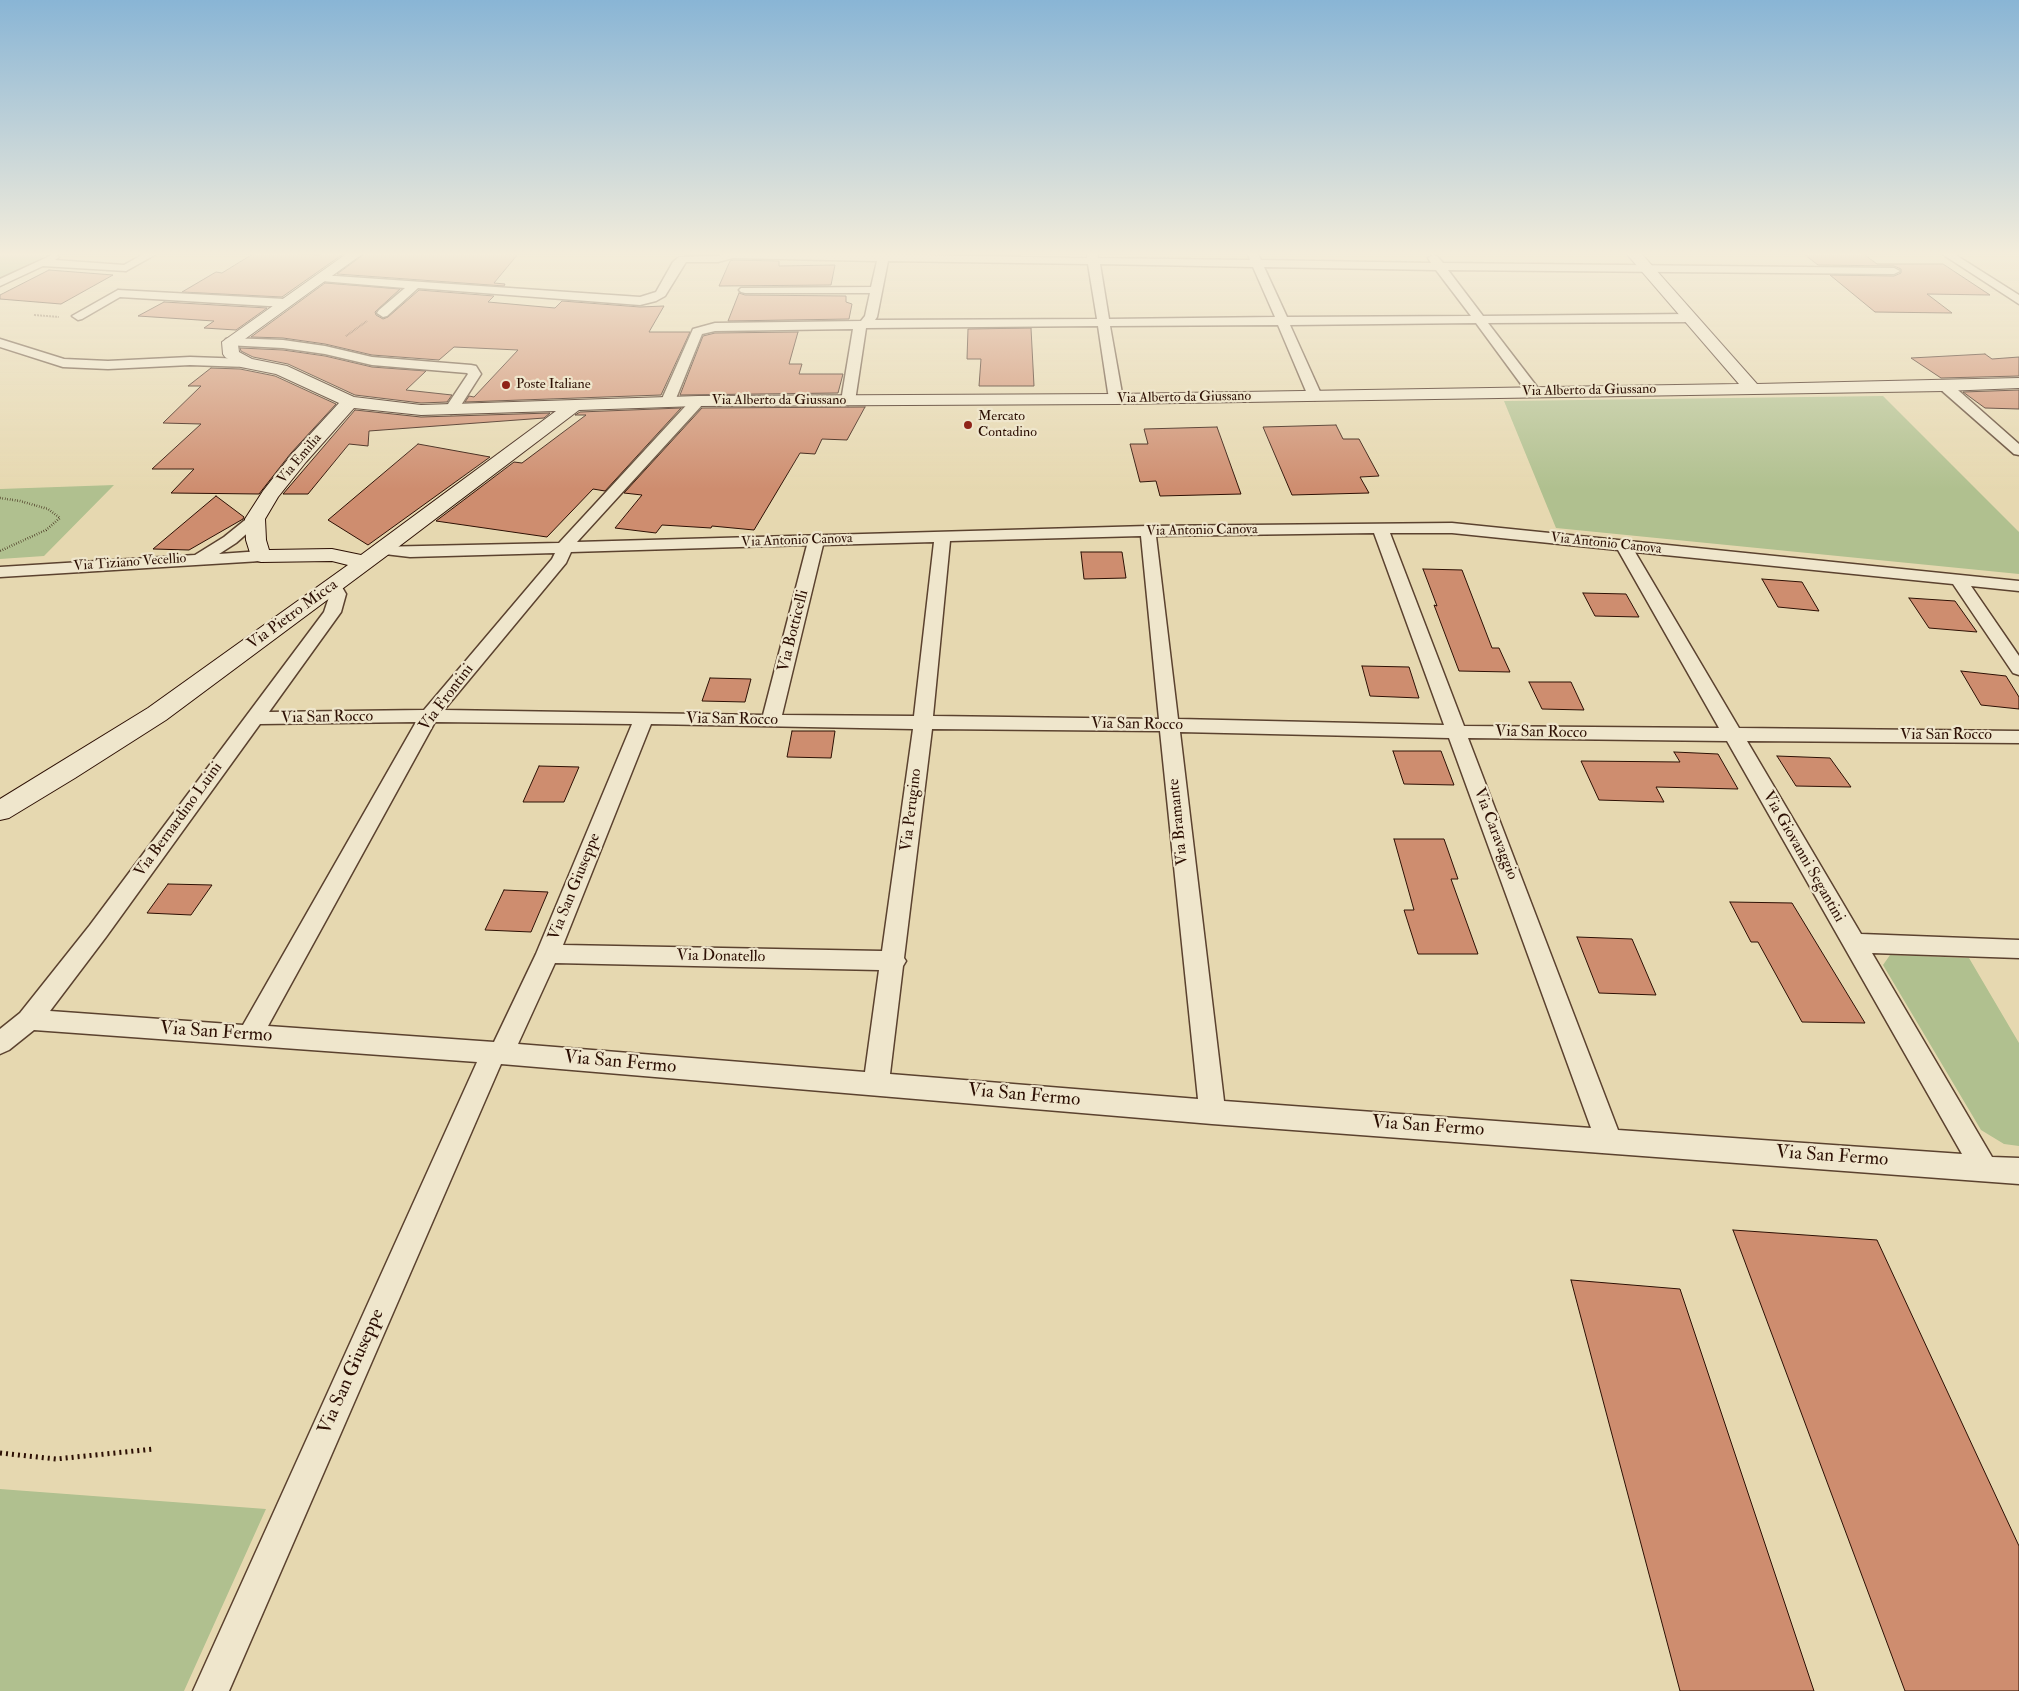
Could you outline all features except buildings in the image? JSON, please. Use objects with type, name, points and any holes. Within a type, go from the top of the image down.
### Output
[{"type":"street","points":[[230,342],[246,331]]},
{"type":"street","points":[[668,402],[697,332],[702,331]]},
{"type":"street","points":[[848,401],[862,331]]},
{"type":"street","points":[[1105,331],[1116,399]]},
{"type":"street","points":[[1286,331],[1315,396]]},
{"type":"street","points":[[1489,331],[1534,392]]},
{"type":"street","points":[[1701,331],[1751,387]]},
{"type":"street","points":[[230,342],[283,344],[326,350],[372,361],[471,369],[475,374],[450,410]]},
{"type":"street","points":[[230,342],[231,354],[247,363]]},
{"type":"street","points":[[1,345],[64,363],[108,365],[190,361],[247,363]]},
{"type":"street","name":"Via Alberto da Giussano","points":[[247,363],[281,370],[350,402],[421,410],[698,401],[1116,399],[1751,387],[1944,386],[2019,383]]},
{"type":"street","points":[[1944,386],[2019,451]]},
{"type":"street","name":"Via Frontini","points":[[250,1035],[429,716],[560,560],[565,546],[698,401]]},
{"type":"street","name":"Via Emilia","points":[[255,520],[270,495],[299,458],[350,402]]},
{"type":"street","name":"Via Pietro Micca","points":[[0,810],[157,714],[382,550],[575,405]]},
{"type":"street","points":[[255,520],[256,540],[261,556],[332,555],[364,562]]},
{"type":"street","points":[[199,559],[230,540],[255,520]]},
{"type":"street","name":"Via Caravaggio","points":[[1380,528],[1610,1140]]},
{"type":"street","name":"Via Antonio Canova","points":[[382,550],[410,552],[565,546],[1148,531],[1452,528],[2019,586]]},
{"type":"street","name":"Via Bramante","points":[[1148,531],[1212,1112]]},
{"type":"street","name":"Via Perugino","points":[[876,1084],[894,961],[943,536]]},
{"type":"street","name":"Via Botticelli","points":[[771,721],[816,541]]},
{"type":"street","name":"Via Giovanni Segantini","points":[[1624,546],[1984,1168]]},
{"type":"street","name":"Via Tiziano Vecellio","points":[[0,572],[261,556]]},
{"type":"street","points":[[1958,579],[2019,669]]},
{"type":"street","name":"Via Bernardino Luini","points":[[0,1043],[29,1020],[332,612],[338,594],[333,586]]},
{"type":"street","name":"Via San Rocco","points":[[254,718],[429,716],[644,718],[1168,725],[1457,732],[2019,737]]},
{"type":"street","name":"Via San Giuseppe","points":[[211,1691],[497,1054],[548,954],[644,718]]},
{"type":"street","points":[[1853,943],[2019,949]]},
{"type":"street","name":"Via Donatello","points":[[548,954],[894,961]]},
{"type":"street","name":"Via San Fermo","points":[[29,1020],[497,1054],[1212,1112],[2019,1171]]},
{"type":"path","points":[[326,350],[352,331]]},
{"type":"path","points":[[0,498],[20,501],[48,509],[60,518],[46,530],[0,551]]},
{"type":"path","points":[[0,1453],[56,1459],[154,1449]]},
{"type":"green space","points":[[1883,396],[2019,532],[2019,574],[1556,528],[1504,401]]},
{"type":"green space","points":[[114,485],[44,556],[0,559],[0,489]]},
{"type":"green space","points":[[1890,955],[1969,958],[2019,1043],[2019,1146],[2004,1144],[1981,1130],[1883,965]]},
{"type":"green space","points":[[0,1489],[266,1509],[184,1691],[0,1691]]},
{"type":"place","name":"Poste Italiane","points":[[506,385]]},
{"type":"place","name":"Mercato Contadino","points":[[968,425]]}]
